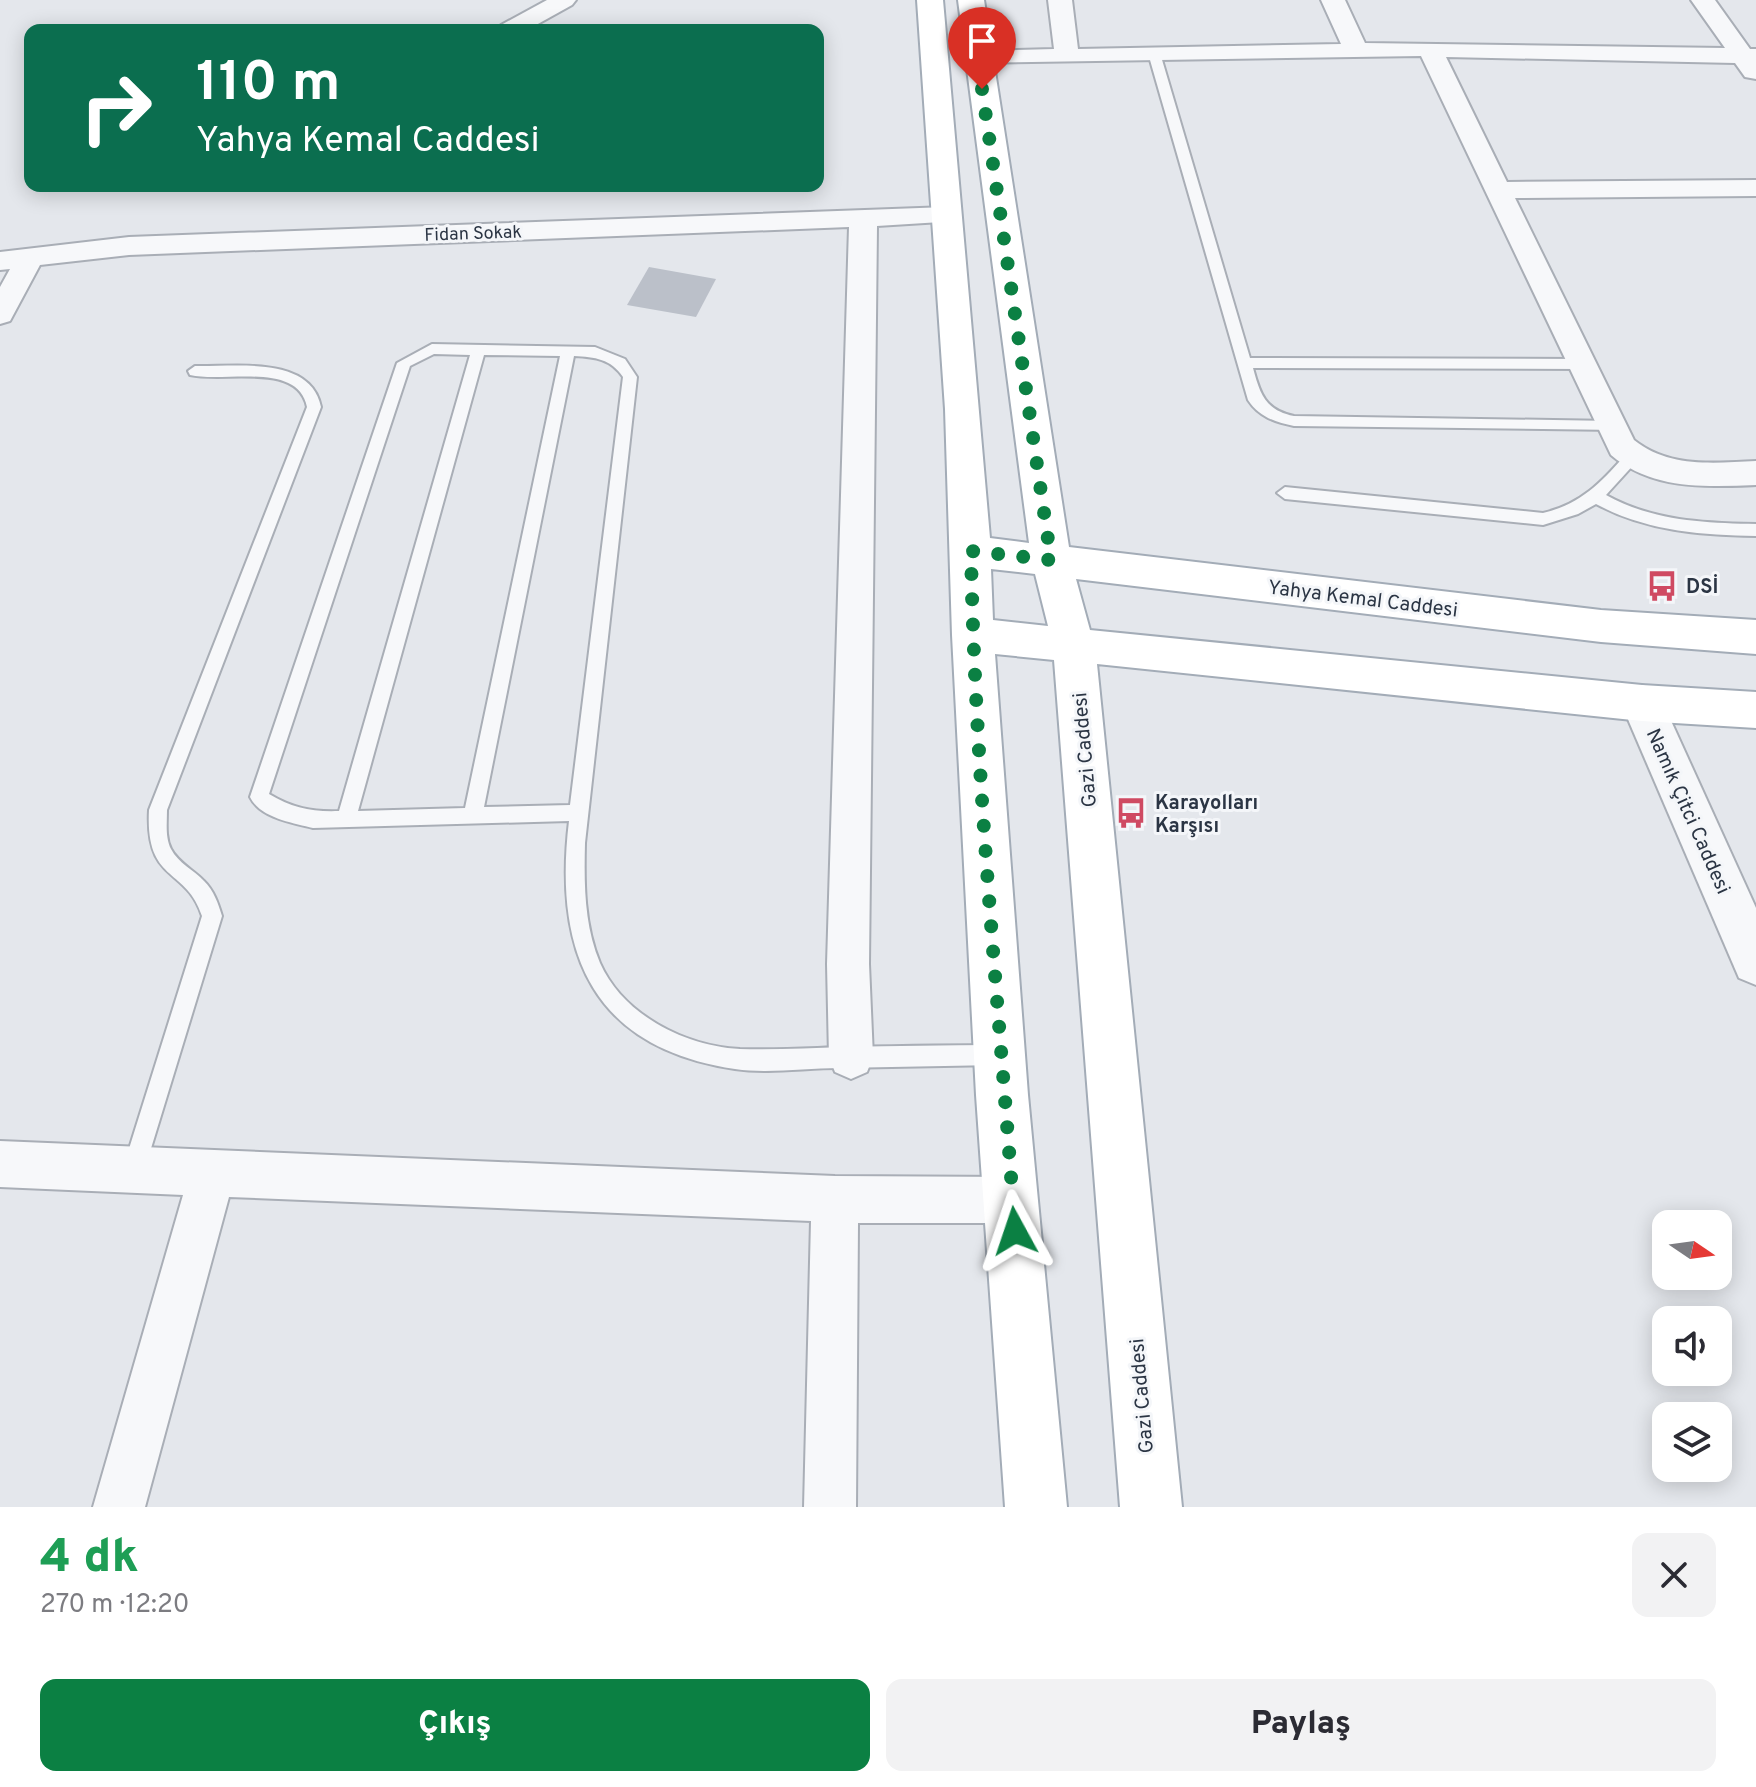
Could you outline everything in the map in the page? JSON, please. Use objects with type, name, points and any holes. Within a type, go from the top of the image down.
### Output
[{"type":"main road","points":[[930,0],[971,551],[973,635],[1000,1055],[1036,1507]]},
{"type":"main road","name":"Gazi Caddesi","points":[[971,0],[1051,560],[1074,647],[1151,1507]]},
{"type":"main road","name":"Yahya Kemal Caddesi","points":[[971,551],[1601,626],[1756,637]]},
{"type":"main road","points":[[973,635],[1642,703],[1756,710]]},
{"type":"street","points":[[520,24],[564,0]]},
{"type":"street","points":[[1060,0],[1067,55]]},
{"type":"street","points":[[1333,0],[1357,52]]},
{"type":"street","points":[[1703,0],[1752,62]]},
{"type":"street","points":[[977,58],[1430,49],[1752,62]]},
{"type":"street","points":[[1430,49],[1622,447],[1648,466],[1678,472],[1756,473]]},
{"type":"street","points":[[1499,190],[1756,188]]},
{"type":"street","name":"Fidan Sokak","points":[[0,261],[129,246],[947,215]]},
{"type":"street","points":[[851,1057],[848,964],[863,218]]},
{"type":"street","points":[[0,314],[31,256]]},
{"type":"street","name":"Namık Çitci Caddesi","points":[[1642,703],[1756,962]]},
{"type":"street","points":[[0,1164],[835,1199],[1013,1200]]},
{"type":"street","points":[[119,1507],[212,1173]]},
{"type":"street","points":[[830,1507],[835,1199]]},
{"type":"lane","points":[[1154,53],[1255,400],[1260,407],[1281,419],[1294,421],[1613,426]]},
{"type":"lane","points":[[578,813],[346,819],[296,817],[259,797],[404,363],[432,349],[595,352],[613,357],[630,377],[573,874],[581,946],[593,974],[624,1013],[673,1045],[704,1055],[737,1059],[1000,1055]]},
{"type":"lane","points":[[346,819],[478,350]]},
{"type":"lane","points":[[473,816],[568,352]]},
{"type":"lane","points":[[1244,363],[1583,364]]},
{"type":"lane","points":[[134,1169],[212,916],[203,892],[177,873],[166,860],[156,827],[158,810],[314,407],[308,389],[299,380],[285,374],[195,371]]},
{"type":"lane","points":[[1285,493],[1543,519],[1573,512],[1598,498],[1632,457]]},
{"type":"lane","points":[[1598,498],[1623,513],[1653,523],[1756,530]]},
{"type":"building","points":[[649,267],[716,279],[696,317],[627,305]]},
{"type":"place","name":"DSİ","points":[[1662,586]]},
{"type":"place","name":"Karayolları Karşısı","points":[[1131,813]]},
{"type":"route","points":[[982,89],[1051,560],[971,551],[973,635],[1002,1095],[1015,1231]]}]
